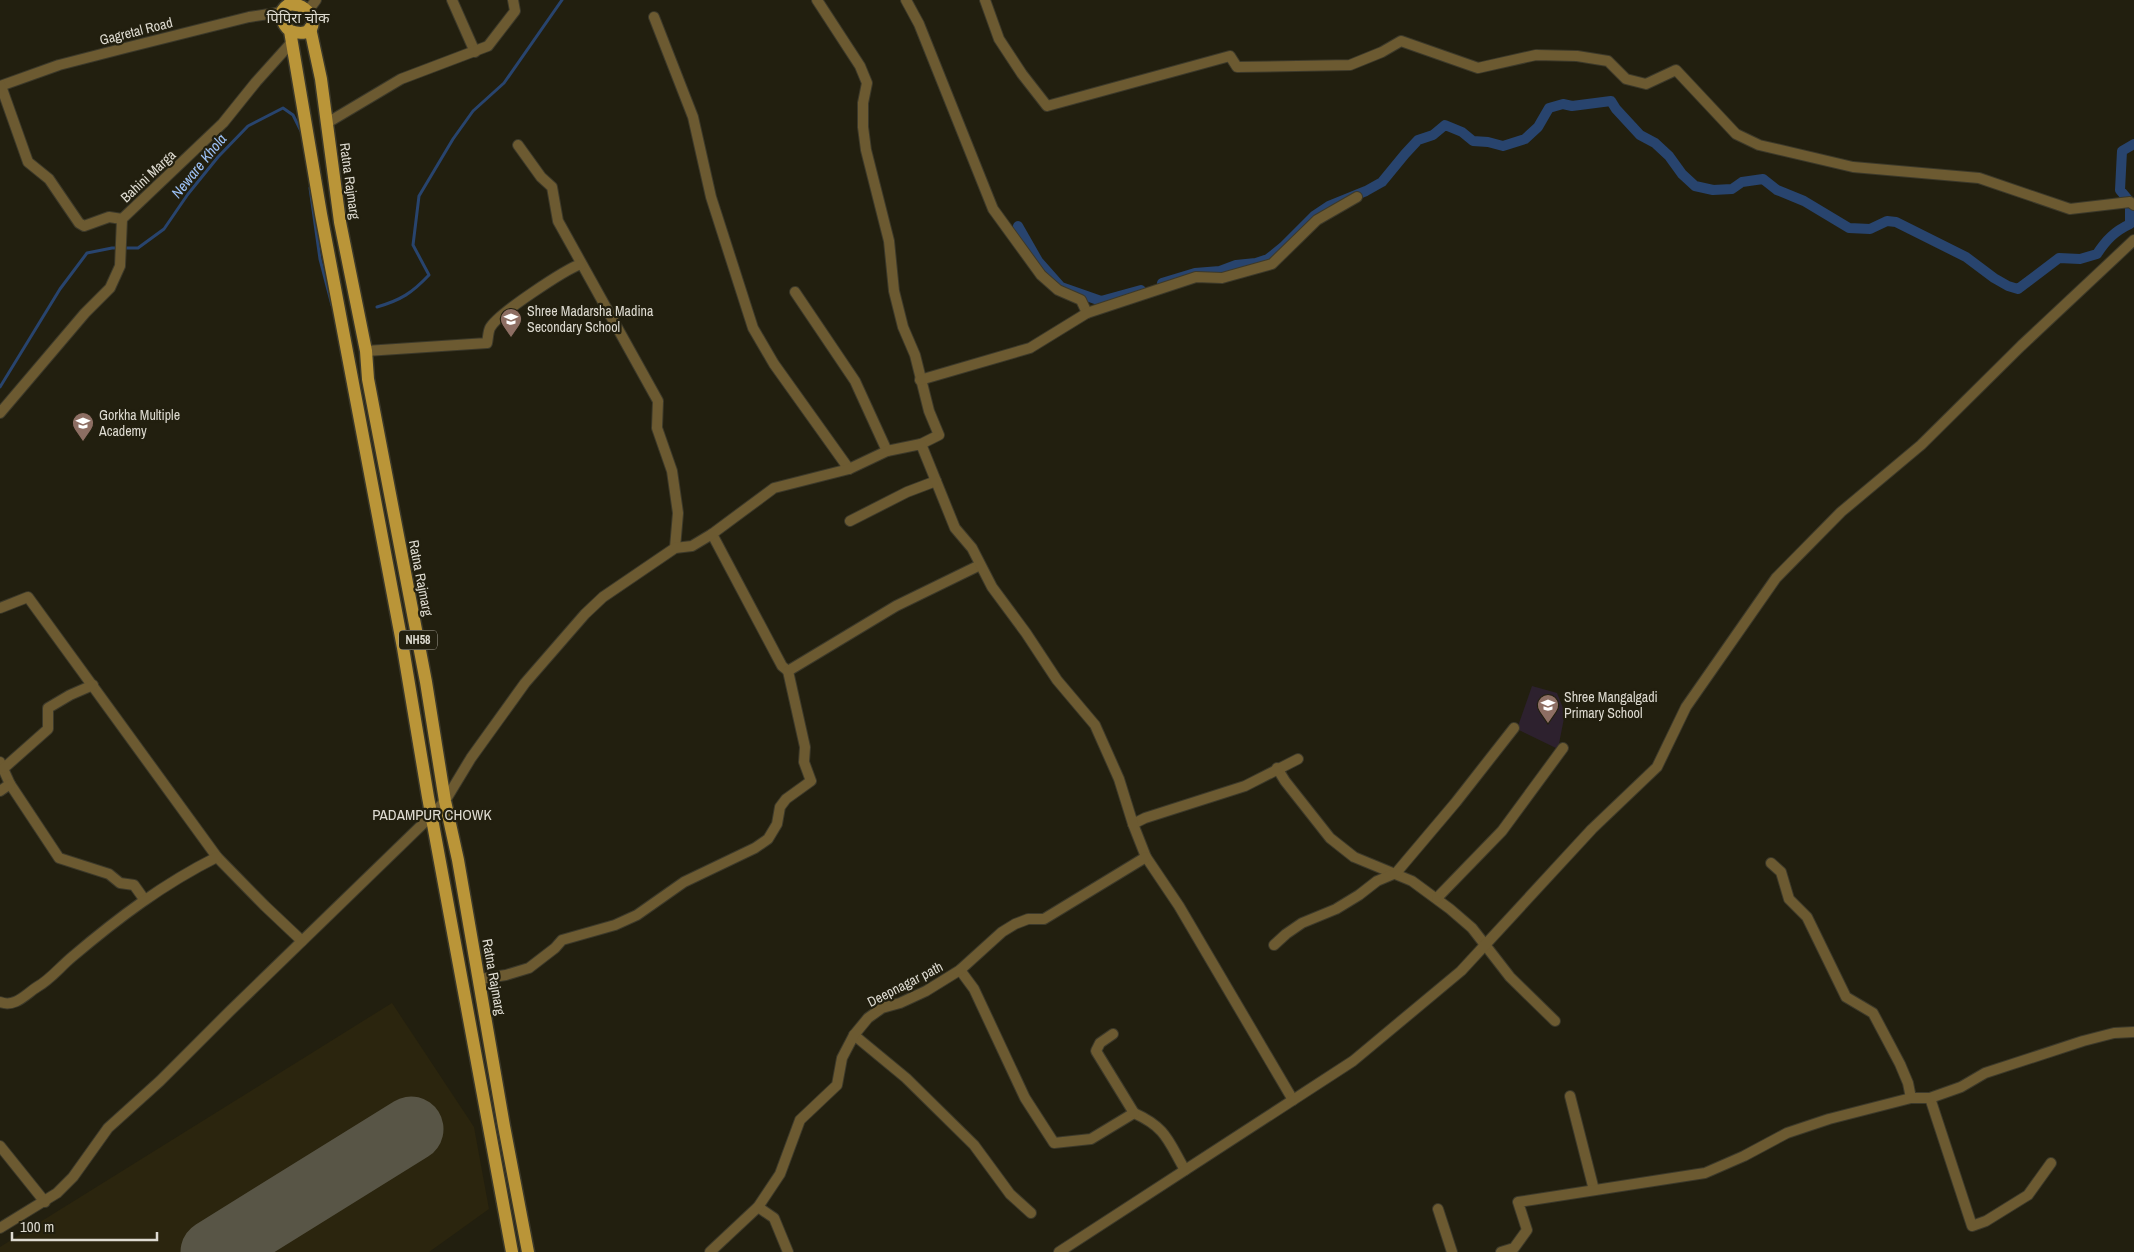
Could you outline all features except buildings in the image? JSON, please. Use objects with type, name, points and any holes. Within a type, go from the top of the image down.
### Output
[{"type":"main road","name":"Ratna Rajmarg","points":[[283,6],[297,1],[308,3],[313,14],[310,28],[327,124],[340,222],[366,351],[368,379],[426,682],[445,801],[480,979],[504,1126],[528,1252]]},
{"type":"main road","name":"NH58","points":[[283,6],[281,19],[291,37],[320,214],[404,648],[432,815],[512,1252]]},
{"type":"main road","points":[[291,37],[310,28]]},
{"type":"street","points":[[452,0],[475,52]]},
{"type":"street","points":[[327,124],[401,79],[488,46],[515,11],[513,0]]},
{"type":"street","points":[[0,1228],[58,1193],[108,1128],[160,1081],[432,815],[445,801],[471,758],[525,683],[585,614],[628,579],[675,548],[692,546],[712,534],[774,488],[849,469],[887,451],[921,444],[939,435],[929,411],[915,356],[903,326],[894,291],[889,241],[866,150],[863,127],[863,103],[867,83],[860,66],[817,0]]},
{"type":"street","points":[[906,0],[919,24],[993,209],[1041,275],[1058,290],[1081,300],[1087,313]]},
{"type":"street","points":[[985,0],[999,39],[1022,74],[1047,106],[1230,56],[1237,67],[1350,65],[1382,52],[1401,41],[1478,68],[1536,56],[1577,56],[1608,61],[1626,78],[1646,84],[1676,70],[1736,134],[1758,145],[1853,167],[1979,178],[2070,209],[2130,202],[2134,205]]},
{"type":"street","name":"Gagretal Road","points":[[0,86],[59,66],[249,17],[283,6]]},
{"type":"street","points":[[654,17],[693,117],[711,197],[753,328],[774,364],[849,469]]},
{"type":"street","name":"Bahini Marga","points":[[0,413],[85,314],[110,288],[120,266],[122,218],[223,123],[291,37]]},
{"type":"street","points":[[0,86],[28,162],[49,179],[79,222],[84,226],[109,216],[122,218]]},
{"type":"street","points":[[518,145],[541,177],[552,187],[558,222],[658,401],[657,428],[672,471],[678,513],[675,548]]},
{"type":"street","points":[[920,380],[1030,348],[1087,313],[1196,277],[1222,278],[1272,264],[1317,220],[1357,197]]},
{"type":"street","points":[[1059,1252],[1352,1061],[1461,971],[1592,829],[1657,767],[1686,708],[1776,578],[1841,512],[1921,446],[2014,352],[2134,240]]},
{"type":"street","points":[[366,351],[487,343],[490,328],[503,314],[559,276],[581,264]]},
{"type":"street","points":[[794,292],[855,381],[887,451]]},
{"type":"street","points":[[921,444],[955,528],[972,548],[992,587],[1026,633],[1057,680],[1095,725],[1119,779],[1146,857],[1179,906],[1293,1100]]},
{"type":"street","points":[[850,521],[907,492],[936,481]]},
{"type":"street","points":[[480,979],[506,975],[529,968],[555,948],[562,940],[615,925],[637,915],[684,882],[755,848],[768,839],[777,824],[780,807],[786,798],[811,781],[804,762],[805,747],[788,671],[782,666],[712,534]]},
{"type":"street","points":[[788,671],[896,606],[980,565]]},
{"type":"street","points":[[0,608],[28,597],[217,857],[302,941]]},
{"type":"street","points":[[92,685],[70,694],[48,708],[48,729],[2,765],[10,784],[59,858],[110,874],[120,883],[134,885],[144,899]]},
{"type":"street","points":[[1274,945],[1302,923],[1336,909],[1377,881],[1396,873],[1456,802],[1514,728]]},
{"type":"street","points":[[1437,898],[1502,830],[1563,748]]},
{"type":"street","points":[[1133,824],[1145,818],[1246,786],[1277,768],[1298,759]]},
{"type":"street","points":[[1277,768],[1284,781],[1330,838],[1354,856],[1396,873],[1437,898],[1472,928],[1496,961],[1555,1021]]},
{"type":"street","points":[[0,791],[10,784]]},
{"type":"street","points":[[0,1002],[13,1002],[25,998],[43,984],[71,957],[144,899],[191,870],[217,857]]},
{"type":"street","name":"Deepnagar path","points":[[710,1252],[758,1207],[780,1174],[800,1120],[837,1085],[842,1058],[854,1035],[868,1018],[882,1008],[900,1003],[926,991],[960,970],[1002,932],[1015,924],[1028,918],[1044,920],[1146,857]]},
{"type":"street","points":[[1771,863],[1781,872],[1789,899],[1807,917],[1846,997],[1873,1013],[1900,1064],[1908,1083],[1911,1098]]},
{"type":"street","points":[[960,970],[974,989],[1025,1098],[1054,1142],[1091,1139],[1134,1113]]},
{"type":"street","points":[[1501,1252],[1514,1248],[1527,1230],[1518,1202],[1705,1173],[1787,1133],[1828,1118],[1911,1098],[1930,1098],[1961,1087],[1986,1073],[2083,1041],[2114,1034],[2134,1032]]},
{"type":"street","points":[[1113,1034],[1100,1043],[1096,1051],[1134,1113],[1151,1121],[1166,1134],[1185,1170]]},
{"type":"street","points":[[854,1035],[906,1078],[974,1145],[1010,1194],[1031,1214]]},
{"type":"street","points":[[1570,1096],[1594,1190]]},
{"type":"street","points":[[1930,1098],[1972,1226],[1986,1222],[2028,1195],[2051,1163]]},
{"type":"street","points":[[0,1146],[44,1202]]},
{"type":"street","points":[[758,1207],[774,1218],[788,1252]]},
{"type":"street","points":[[1438,1209],[1452,1252]]},
{"type":"shaded area","points":[[1532,686],[1557,693],[1565,713],[1558,749],[1517,729]]},
{"type":"shaded area","points":[[392,1003],[474,1127],[489,1209],[429,1252],[0,1252],[0,1247]]},
{"type":"waterway","name":"Neware Khola","points":[[377,307],[406,295],[429,275],[413,245],[419,196],[453,139],[473,111],[504,83],[562,0]]},
{"type":"waterway","points":[[1162,283],[1195,273],[1220,271],[1236,265],[1256,263],[1268,259],[1314,216],[1329,206],[1366,191],[1382,182],[1418,140],[1433,135],[1445,125],[1462,132],[1473,141],[1503,146],[1525,139],[1538,127],[1549,108],[1563,104],[1572,106],[1611,101],[1640,135],[1655,143],[1695,186],[1713,190],[1732,189],[1742,182],[1763,179],[1777,190],[1804,201],[1849,228],[1870,229],[1887,221],[1896,222],[1966,257],[1994,278],[2018,289],[2059,258],[2080,259],[2097,254],[2111,236],[2130,224],[2130,202],[2120,190],[2122,151],[2134,144]]},
{"type":"waterway","name":"Neware Khola","points":[[0,387],[60,289],[87,253],[112,248],[138,248],[164,229],[188,194],[218,157],[248,126],[283,108],[293,115],[302,133]]},
{"type":"waterway","name":"Neware Khola","points":[[310,188],[320,259],[332,305]]},
{"type":"waterway","points":[[1018,226],[1038,261],[1061,287],[1101,301],[1141,290]]},
{"type":"runway","points":[[213,1252],[411,1129]]},
{"type":"place","name":"Shree Madarsha Madina Secondary School","points":[[511,338]]},
{"type":"place","name":"Gorkha Multiple Academy","points":[[83,442]]},
{"type":"place","name":"Shree Mangalgadi Primary School","points":[[1548,724]]},
{"type":"district","name":"पिपिरा चोक","points":[[298,18]]},
{"type":"district","name":"PADAMPUR CHOWK","points":[[432,815]]}]
